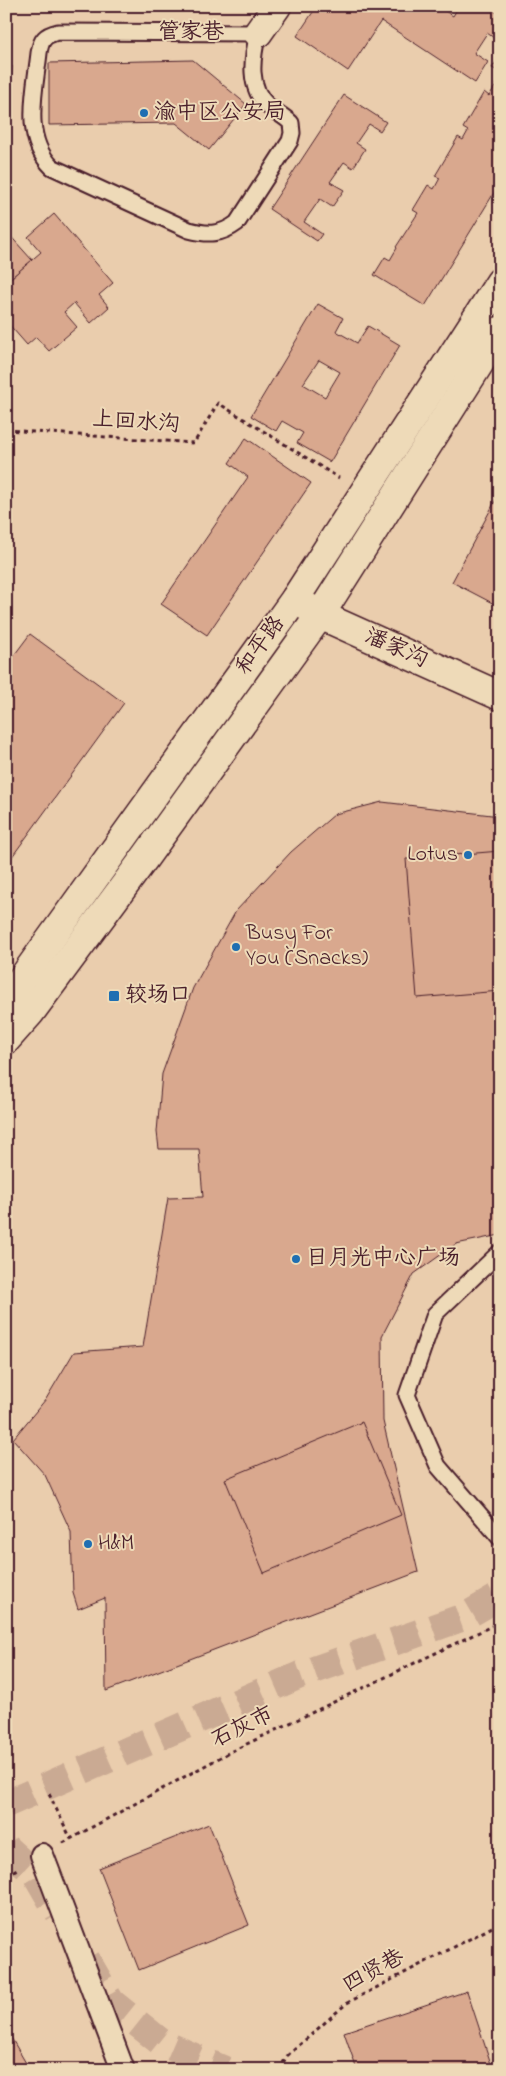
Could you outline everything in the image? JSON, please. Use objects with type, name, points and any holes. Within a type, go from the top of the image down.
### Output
[{"type":"main road","points":[[258,33],[277,6]]},
{"type":"main road","name":"和平路","points":[[6,1001],[295,598],[500,282]]},
{"type":"main road","name":"和平路","points":[[6,1040],[30,1013],[144,859],[320,614],[500,331]]},
{"type":"main road","name":"潘家沟","points":[[295,598],[320,614],[500,696]]},
{"type":"street","points":[[42,1855],[123,2070]]},
{"type":"lane","name":"管家巷","points":[[58,32],[258,33],[252,58],[254,84],[262,99],[291,123],[292,133],[290,141],[237,223],[227,231],[205,234],[189,230],[52,167],[42,157],[32,129],[40,42],[47,35],[58,32]]},
{"type":"lane","points":[[500,1252],[435,1314],[407,1395],[438,1466],[500,1538]]},
{"type":"path","name":"上回水沟","points":[[6,430],[194,443],[218,403],[364,494]]},
{"type":"path","name":"石灰市","points":[[6,1875],[230,1752],[500,1622]]},
{"type":"path","points":[[50,1794],[72,1839]]},
{"type":"path","name":"四贤巷","points":[[280,2070],[286,2056],[347,2004],[500,1923]]},
{"type":"building","points":[[317,6],[437,6],[453,16],[459,6],[487,6],[500,15],[500,42],[487,33],[474,53],[488,62],[475,83],[381,21],[348,71],[297,36]]},
{"type":"building","points":[[500,56],[500,72],[492,68]]},
{"type":"building","name":"渝中区公安局","points":[[193,60],[246,104],[209,150],[176,123],[49,125],[49,63]]},
{"type":"building","points":[[6,66],[12,66],[9,118],[6,117]]},
{"type":"building","points":[[500,79],[500,183],[425,306],[374,275],[385,257],[390,260],[418,213],[413,210],[428,185],[434,189],[440,178],[435,176],[458,137],[463,140],[468,131],[463,128],[484,92],[489,96]]},
{"type":"building","points":[[344,95],[386,122],[380,131],[369,124],[356,143],[365,149],[353,168],[344,162],[330,182],[344,190],[332,207],[320,199],[304,222],[322,234],[317,241],[269,209]]},
{"type":"building","points":[[54,214],[113,283],[99,295],[109,307],[91,323],[74,303],[64,312],[77,327],[49,351],[36,337],[27,345],[6,321],[6,282],[41,252],[28,237]]},
{"type":"building","points":[[6,231],[32,260],[6,282]]},
{"type":"building","points":[[318,304],[343,318],[336,331],[357,343],[368,326],[400,345],[330,462],[297,443],[303,433],[282,421],[276,431],[251,416]],"holes":[[[319,360],[340,372],[325,397],[303,384]]]},
{"type":"building","points":[[246,438],[311,483],[207,635],[161,604],[248,477],[229,463]]},
{"type":"building","points":[[500,492],[500,607],[452,582]]},
{"type":"building","points":[[30,634],[124,703],[6,865],[6,666]]},
{"type":"building","name":"日月光中心广场","points":[[382,802],[500,816],[500,1235],[456,1244],[414,1274],[382,1336],[383,1421],[418,1572],[106,1691],[105,1598],[78,1609],[73,1593],[71,1532],[45,1475],[13,1439],[46,1399],[74,1352],[143,1347],[168,1198],[203,1197],[199,1149],[159,1149],[157,1132],[162,1074],[193,988],[236,911],[291,852],[335,814]]},
{"type":"building","points":[[500,851],[500,991],[417,998],[406,859]]},
{"type":"building","points":[[362,1422],[401,1515],[264,1573],[225,1479]]},
{"type":"building","points":[[209,1824],[249,1925],[139,1970],[99,1868]]},
{"type":"building","points":[[467,1991],[493,2070],[357,2070],[344,2032]]},
{"type":"building","points":[[6,2029],[30,2070],[6,2070]]},
{"type":"tunnel","points":[[6,1804],[300,1675],[464,1617],[500,1596]]},
{"type":"tunnel","points":[[6,1848],[37,1876],[59,1914]]},
{"type":"tunnel","points":[[86,1959],[111,2002],[162,2043],[225,2070]]},
{"type":"place","name":"渝中区公安局","points":[[144,113]]},
{"type":"place","name":"Lotus","points":[[468,855]]},
{"type":"place","name":"Busy For You (Snacks)","points":[[236,947]]},
{"type":"place","name":"较场口","points":[[114,996]]},
{"type":"place","name":"日月光中心广场","points":[[296,1259]]},
{"type":"place","name":"H&M","points":[[88,1544]]}]
